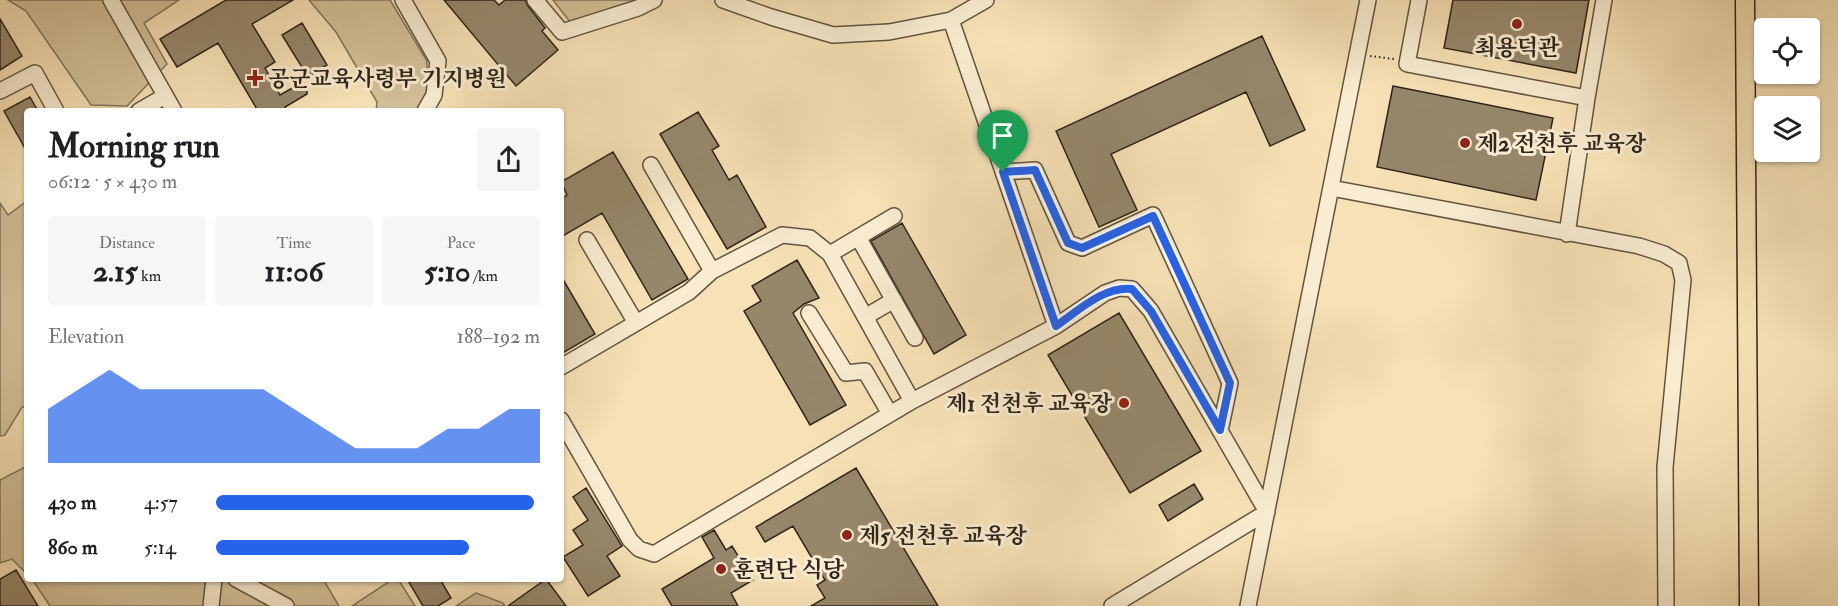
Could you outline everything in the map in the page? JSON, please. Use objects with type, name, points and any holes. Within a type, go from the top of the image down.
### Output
[{"type":"main road","points":[[1745,0],[1749,606]]},
{"type":"street","points":[[111,0],[172,108]]},
{"type":"street","points":[[403,0],[438,61],[434,94],[427,108]]},
{"type":"street","points":[[535,0],[562,32],[638,8],[654,0]]},
{"type":"street","points":[[723,0],[833,35],[890,32],[951,20],[986,0]]},
{"type":"street","points":[[1248,606],[1368,0]]},
{"type":"street","points":[[1419,0],[1407,64],[1587,98]]},
{"type":"street","points":[[1567,234],[1604,0]]},
{"type":"street","points":[[951,20],[1056,326]]},
{"type":"street","points":[[0,92],[35,73],[54,108]]},
{"type":"street","points":[[145,108],[165,96]]},
{"type":"street","points":[[651,165],[712,271]]},
{"type":"street","points":[[1003,172],[1035,170],[1068,243],[1082,248],[1153,216],[1230,383],[1220,430]]},
{"type":"street","points":[[1330,188],[1639,246],[1664,254],[1678,263],[1683,280],[1665,467],[1666,606]]},
{"type":"street","points":[[830,254],[894,216]]},
{"type":"street","points":[[564,365],[689,292],[712,271],[782,234],[810,238],[830,254],[912,401]]},
{"type":"street","points":[[858,237],[915,338]]},
{"type":"street","points":[[587,240],[636,323]]},
{"type":"street","points":[[564,425],[630,540],[639,549],[654,554],[912,401],[1056,326],[1105,293],[1119,288],[1132,289],[1151,311],[1267,512]]},
{"type":"street","points":[[866,317],[894,300]]},
{"type":"street","points":[[810,313],[846,373],[865,370],[890,414]]},
{"type":"street","points":[[1112,606],[1267,512]]},
{"type":"street","points":[[212,606],[214,582]]},
{"type":"street","points":[[242,582],[286,606]]},
{"type":"path","points":[[1358,55],[1408,61]]},
{"type":"shaded area","points":[[8,0],[179,0],[144,23],[167,64],[127,106],[91,105],[26,11]]},
{"type":"shaded area","points":[[309,0],[390,0],[427,61],[427,92],[419,108],[376,108],[377,102],[336,32]]},
{"type":"shaded area","points":[[553,0],[639,0],[570,22]]},
{"type":"shaded area","points":[[0,203],[8,215],[24,203],[24,407],[22,407],[5,435],[0,436]]},
{"type":"shaded area","points":[[24,468],[24,571],[12,559],[0,563],[0,480]]},
{"type":"shaded area","points":[[34,582],[325,582],[339,606],[50,606]]},
{"type":"shaded area","points":[[388,582],[400,582],[415,606],[352,606]]},
{"type":"shaded area","points":[[476,593],[503,603],[505,606],[456,606]]},
{"type":"building","points":[[226,0],[293,0],[252,24],[275,62],[265,68],[280,95],[303,82],[307,94],[286,108],[256,108],[218,43],[177,67],[160,39]]},
{"type":"building","points":[[444,0],[494,0],[499,5],[505,0],[525,0],[545,28],[542,31],[558,50],[516,86]]},
{"type":"building","name":"최용덕관","points":[[1453,0],[1589,0],[1576,73],[1444,48]]},
{"type":"building","points":[[0,19],[22,56],[0,70]]},
{"type":"building","points":[[302,23],[327,65],[308,77],[282,35]]},
{"type":"building","points":[[1262,36],[1305,130],[1270,146],[1246,92],[1111,154],[1137,210],[1099,227],[1056,131]]},
{"type":"building","name":"제2 전천후 교육장","points":[[1393,86],[1553,118],[1536,200],[1377,167]]},
{"type":"building","points":[[30,97],[36,108],[24,108],[24,147],[4,111]]},
{"type":"building","points":[[698,112],[719,146],[712,150],[729,180],[737,175],[766,227],[727,249],[660,134]]},
{"type":"building","points":[[613,152],[688,279],[652,300],[602,213],[564,235],[564,197],[567,195],[564,180]]},
{"type":"building","points":[[902,223],[966,335],[934,354],[871,241]]},
{"type":"building","points":[[797,260],[819,298],[804,304],[793,313],[846,405],[810,425],[744,311],[761,301],[752,286]]},
{"type":"building","points":[[564,281],[595,334],[564,352]]},
{"type":"building","name":"제1 전천후 교육장","points":[[1119,313],[1201,451],[1130,493],[1048,355]]},
{"type":"building","name":"제5 전천후 교육장","points":[[856,468],[938,606],[811,606],[825,598],[817,585],[825,580],[793,526],[765,542],[756,527]]},
{"type":"building","points":[[1194,484],[1203,499],[1168,521],[1159,505]]},
{"type":"building","points":[[586,488],[622,546],[607,556],[620,576],[588,596],[564,559],[583,545],[573,530],[588,520],[573,497]]},
{"type":"building","name":"훈련단 식당","points":[[714,530],[726,550],[732,546],[753,580],[731,593],[738,606],[672,606],[662,589],[714,558],[702,537]]},
{"type":"building","points":[[16,570],[38,606],[0,606],[0,579]]},
{"type":"building","points":[[409,582],[442,582],[451,598],[438,606],[423,606]]},
{"type":"building","points":[[542,582],[548,582],[566,606],[508,606]]},
{"type":"place","name":"최용덕관","points":[[1517,24]]},
{"type":"place","name":"공군교육사령부 기지병원","points":[[255,78]]},
{"type":"place","name":"제2 전천후 교육장","points":[[1465,143]]},
{"type":"place","name":"제1 전천후 교육장","points":[[1124,403]]},
{"type":"place","name":"제5 전천후 교육장","points":[[847,535]]},
{"type":"place","name":"훈련단 식당","points":[[721,569]]},
{"type":"route","points":[[1035,170],[1068,243],[1082,248],[1153,216],[1230,383],[1220,430],[1151,311],[1132,289],[1119,288],[1105,293],[1056,326],[1003,172],[1035,170]]}]
